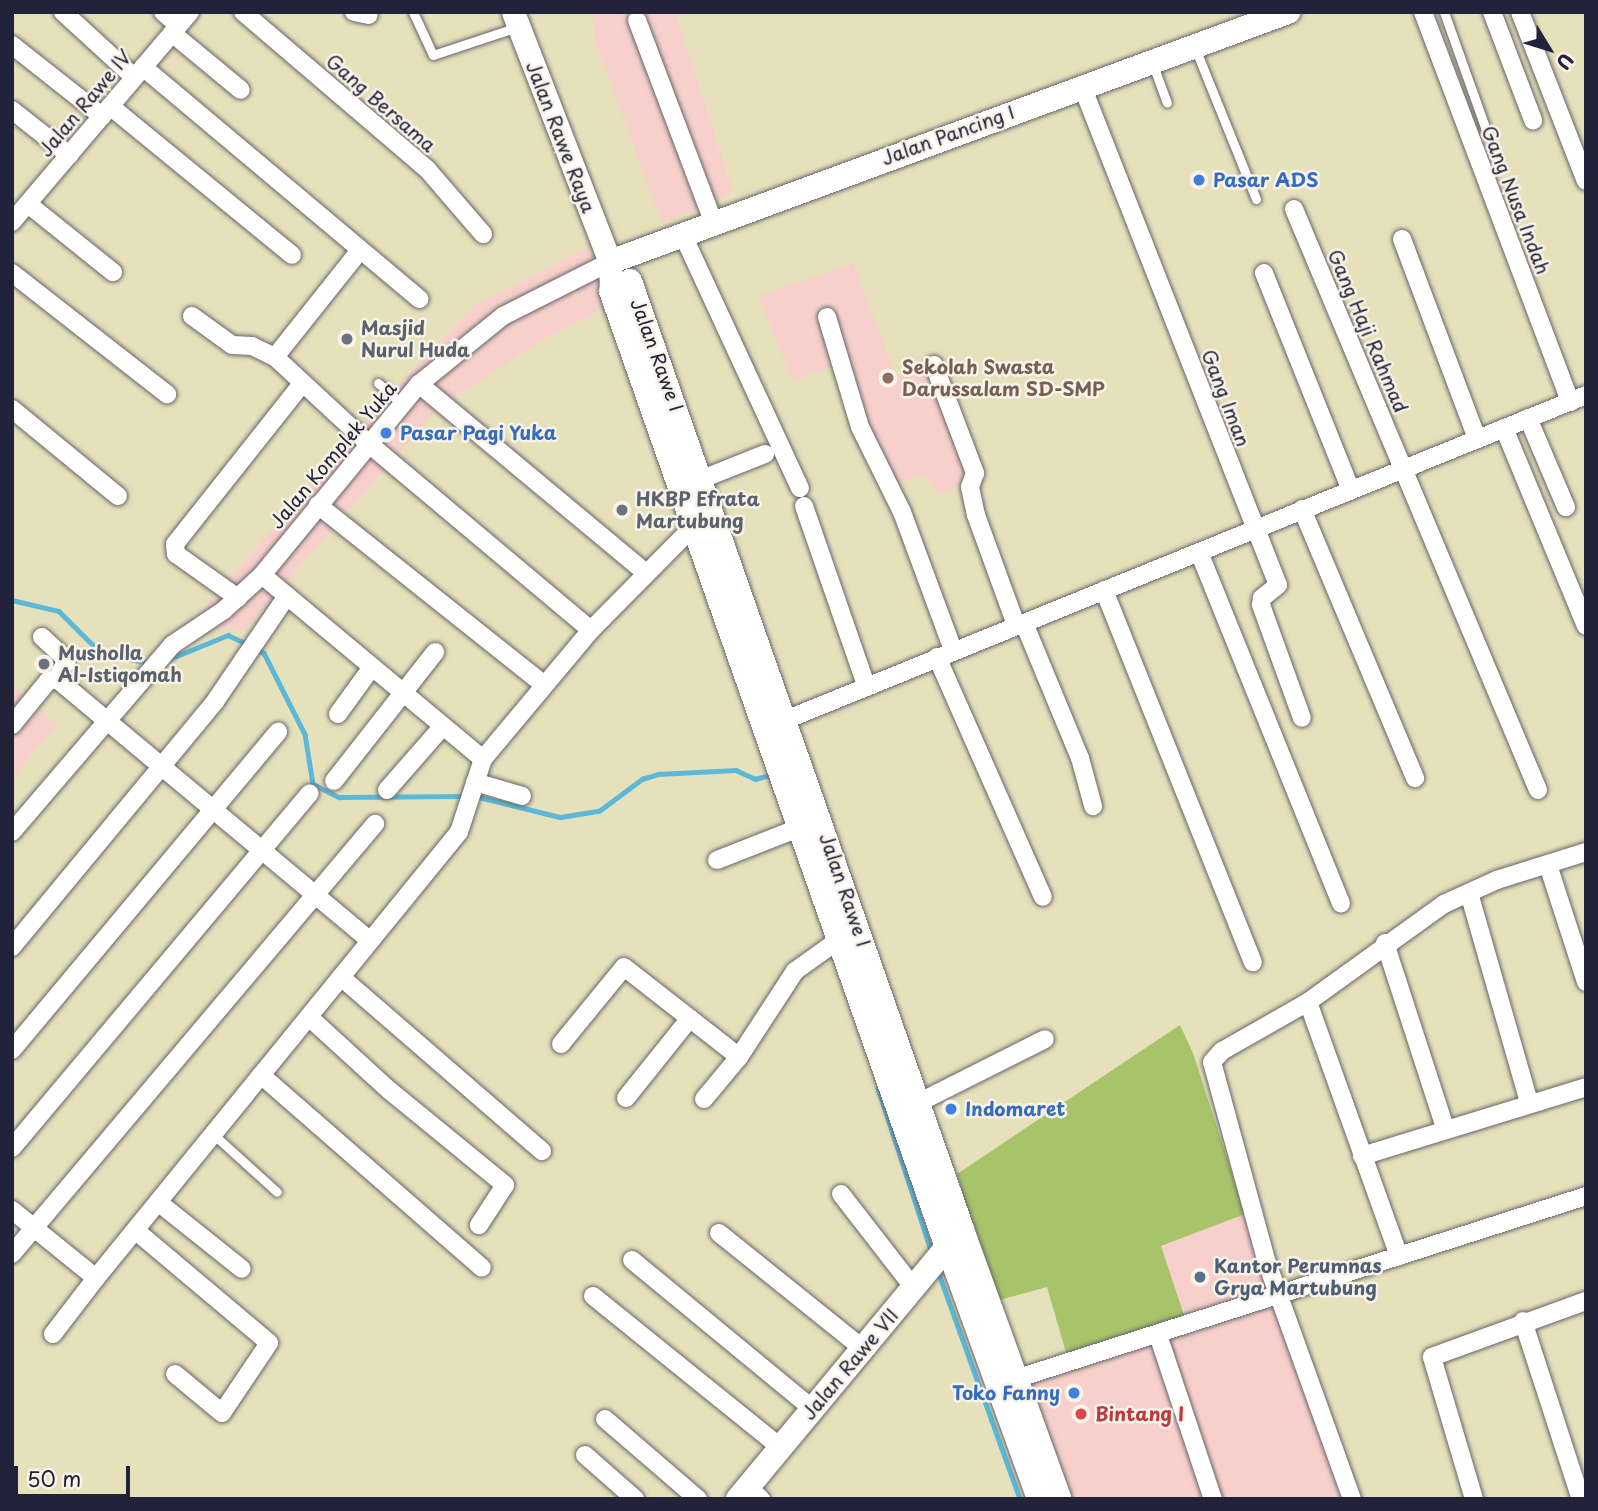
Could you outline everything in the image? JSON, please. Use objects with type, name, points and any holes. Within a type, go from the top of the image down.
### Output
[{"type":"main road","name":"Jalan Pancing I","points":[[610,262],[713,221],[1288,12]]},
{"type":"main road","name":"Jalan Rawe I","points":[[620,286],[702,479],[775,724],[794,830],[839,939],[945,1250]]},
{"type":"main road","name":"Jalan Rawe I","points":[[620,286],[693,527],[775,724],[918,1103],[945,1250]]},
{"type":"main road","name":"Jalan Rawe VII","points":[[749,1495],[780,1447],[945,1250]]},
{"type":"street","points":[[63,12],[419,299]]},
{"type":"street","points":[[163,12],[180,23],[241,90]]},
{"type":"street","name":"Gang Bersama","points":[[243,12],[427,169],[483,234]]},
{"type":"street","name":"Gang Nusa Indah","points":[[1423,12],[1581,400]]},
{"type":"street","points":[[1492,12],[1534,120]]},
{"type":"street","points":[[1520,12],[1586,181]]},
{"type":"street","name":"Jalan Rawe Raya","points":[[516,19],[610,262]]},
{"type":"street","points":[[637,20],[713,221]]},
{"type":"street","name":"Jalan Rawe IV","points":[[19,208],[69,155],[180,23]]},
{"type":"street","points":[[12,45],[106,111],[292,255]]},
{"type":"street","name":"Gang Iman","points":[[1082,86],[1278,585],[1262,598],[1261,605],[1302,718]]},
{"type":"street","points":[[12,110],[69,155]]},
{"type":"street","points":[[19,208],[113,272]]},
{"type":"street","name":"Gang Haji Rahmad","points":[[1294,209],[1538,789]]},
{"type":"street","points":[[682,233],[802,497],[866,685]]},
{"type":"street","points":[[1402,239],[1477,439]]},
{"type":"street","points":[[275,357],[360,250]]},
{"type":"street","points":[[610,262],[620,286]]},
{"type":"street","name":"Jalan Komplek Yuka","points":[[12,832],[105,720],[172,645],[238,598],[262,575],[419,384],[503,316],[610,262]]},
{"type":"street","points":[[12,273],[167,394]]},
{"type":"street","points":[[1264,273],[1351,490]]},
{"type":"street","points":[[192,316],[232,345],[252,346],[275,357],[306,380],[368,443],[591,630]]},
{"type":"street","points":[[827,317],[860,427],[902,512],[945,654],[1043,897]]},
{"type":"street","points":[[934,365],[975,473],[970,486],[976,515],[1020,624],[1080,758],[1093,806]]},
{"type":"street","points":[[238,598],[176,554],[175,544],[306,380]]},
{"type":"street","points":[[419,384],[645,572]]},
{"type":"street","points":[[775,724],[1528,418],[1581,400]]},
{"type":"street","points":[[12,409],[118,496]]},
{"type":"street","points":[[1528,418],[1566,507]]},
{"type":"street","points":[[1504,428],[1586,626]]},
{"type":"street","points":[[702,479],[765,454]]},
{"type":"street","points":[[318,505],[544,685]]},
{"type":"street","points":[[1302,509],[1415,778]]},
{"type":"street","points":[[52,1334],[370,941],[467,816],[471,788],[482,759],[591,630],[645,572],[693,527]]},
{"type":"street","points":[[1199,552],[1341,903]]},
{"type":"street","points":[[262,575],[482,759]]},
{"type":"street","points":[[1104,590],[1253,962]]},
{"type":"street","points":[[12,947],[161,768],[248,655],[287,596]]},
{"type":"street","points":[[12,725],[48,681],[57,679],[67,660],[42,637]]},
{"type":"street","points":[[334,782],[405,695],[436,652]]},
{"type":"street","points":[[338,714],[372,667]]},
{"type":"street","points":[[57,679],[370,941]]},
{"type":"street","points":[[387,790],[443,726]]},
{"type":"street","points":[[12,1050],[214,812],[278,732]]},
{"type":"street","points":[[471,788],[522,796]]},
{"type":"street","points":[[12,1147],[264,853],[310,793]]},
{"type":"street","points":[[12,1254],[375,824]]},
{"type":"street","points":[[718,860],[794,830]]},
{"type":"street","points":[[1352,1499],[1277,1293],[1212,1062],[1222,1051],[1308,1002],[1385,943],[1469,893],[1586,852]]},
{"type":"street","points":[[1548,865],[1586,982]]},
{"type":"street","points":[[1469,893],[1529,1102]]},
{"type":"street","points":[[704,1099],[739,1057],[795,971],[839,939]]},
{"type":"street","points":[[1385,943],[1445,1128]]},
{"type":"street","points":[[561,1044],[621,967],[739,1057]]},
{"type":"street","points":[[341,977],[542,1151]]},
{"type":"street","points":[[1308,1002],[1399,1256]]},
{"type":"street","points":[[309,1017],[389,1090],[505,1185],[479,1225]]},
{"type":"street","points":[[626,1098],[690,1018]]},
{"type":"street","points":[[918,1103],[1045,1039]]},
{"type":"street","points":[[261,1075],[482,1268]]},
{"type":"street","points":[[1362,1156],[1529,1102],[1586,1087]]},
{"type":"street","points":[[841,1194],[914,1288]]},
{"type":"street","points":[[1006,1382],[1158,1335],[1277,1293],[1585,1198]]},
{"type":"street","points":[[158,1202],[242,1269]]},
{"type":"street","points":[[12,1210],[96,1278]]},
{"type":"street","points":[[135,1230],[269,1343],[222,1413],[175,1374]]},
{"type":"street","points":[[719,1233],[862,1348]]},
{"type":"street","name":"Jalan Rawe I","points":[[945,1250],[1060,1499]]},
{"type":"street","points":[[632,1260],[813,1409]]},
{"type":"street","points":[[593,1296],[780,1447]]},
{"type":"street","points":[[1474,1499],[1432,1357],[1523,1321],[1586,1301]]},
{"type":"street","points":[[1523,1321],[1581,1499]]},
{"type":"street","points":[[1158,1335],[1213,1499]]},
{"type":"street","name":"Jalan Rawe I","points":[[1006,1382],[1038,1499]]},
{"type":"street","points":[[605,1419],[698,1499]]},
{"type":"street","points":[[585,1455],[635,1499]]},
{"type":"lane","points":[[413,12],[433,55],[516,19]]},
{"type":"lane","points":[[1444,12],[1487,133]]},
{"type":"lane","points":[[1195,48],[1256,199]]},
{"type":"lane","points":[[1152,63],[1167,103]]},
{"type":"lane","points":[[378,383],[402,404]]},
{"type":"lane","points":[[213,1135],[277,1192]]},
{"type":"shaded area","points":[[592,12],[675,12],[733,192],[662,224],[595,40]]},
{"type":"shaded area","name":"Pasar Pagi Yuka","points":[[588,247],[607,307],[545,338],[438,408],[244,631],[216,628],[202,610],[389,395],[476,304]]},
{"type":"shaded area","name":"Sekolah Swasta Darussalam SD-SMP","points":[[853,264],[896,375],[931,363],[972,479],[938,495],[925,474],[881,488],[835,365],[793,381],[758,296]]},
{"type":"shaded area","points":[[12,686],[57,725],[12,778]]},
{"type":"shaded area","points":[[1245,1214],[1271,1291],[1186,1320],[1160,1243]]},
{"type":"shaded area","points":[[1274,1303],[1345,1499],[1065,1499],[1019,1381]]},
{"type":"green space","points":[[1180,1025],[1193,1053],[1245,1214],[1161,1246],[1185,1318],[1067,1356],[1047,1287],[993,1302],[957,1174]]},
{"type":"waterway","points":[[12,600],[59,611],[101,653],[148,663]]},
{"type":"waterway","points":[[167,660],[228,635],[249,645]]},
{"type":"waterway","points":[[257,649],[264,653],[305,734],[313,784],[339,797],[466,796]]},
{"type":"waterway","points":[[475,796],[560,817],[599,811],[642,779],[658,774],[736,770],[755,779],[770,775],[771,779]]},
{"type":"waterway","points":[[878,1088],[932,1253]]},
{"type":"waterway","points":[[938,1271],[1020,1499]]},
{"type":"place","name":"Pasar ADS","points":[[1199,180]]},
{"type":"place","name":"Masjid Nurul Huda","points":[[347,339]]},
{"type":"place","name":"Sekolah Swasta Darussalam SD-SMP","points":[[888,378]]},
{"type":"place","name":"Pasar Pagi Yuka","points":[[386,433]]},
{"type":"place","name":"HKBP Efrata Martubung","points":[[622,510]]},
{"type":"place","name":"Musholla Al-Istiqomah","points":[[44,664]]},
{"type":"place","name":"Indomaret","points":[[951,1109]]},
{"type":"place","name":"Kantor Perumnas Grya Martubung","points":[[1200,1277]]},
{"type":"place","name":"Toko Fanny","points":[[1074,1393]]},
{"type":"place","name":"Bintang I","points":[[1081,1414]]}]
